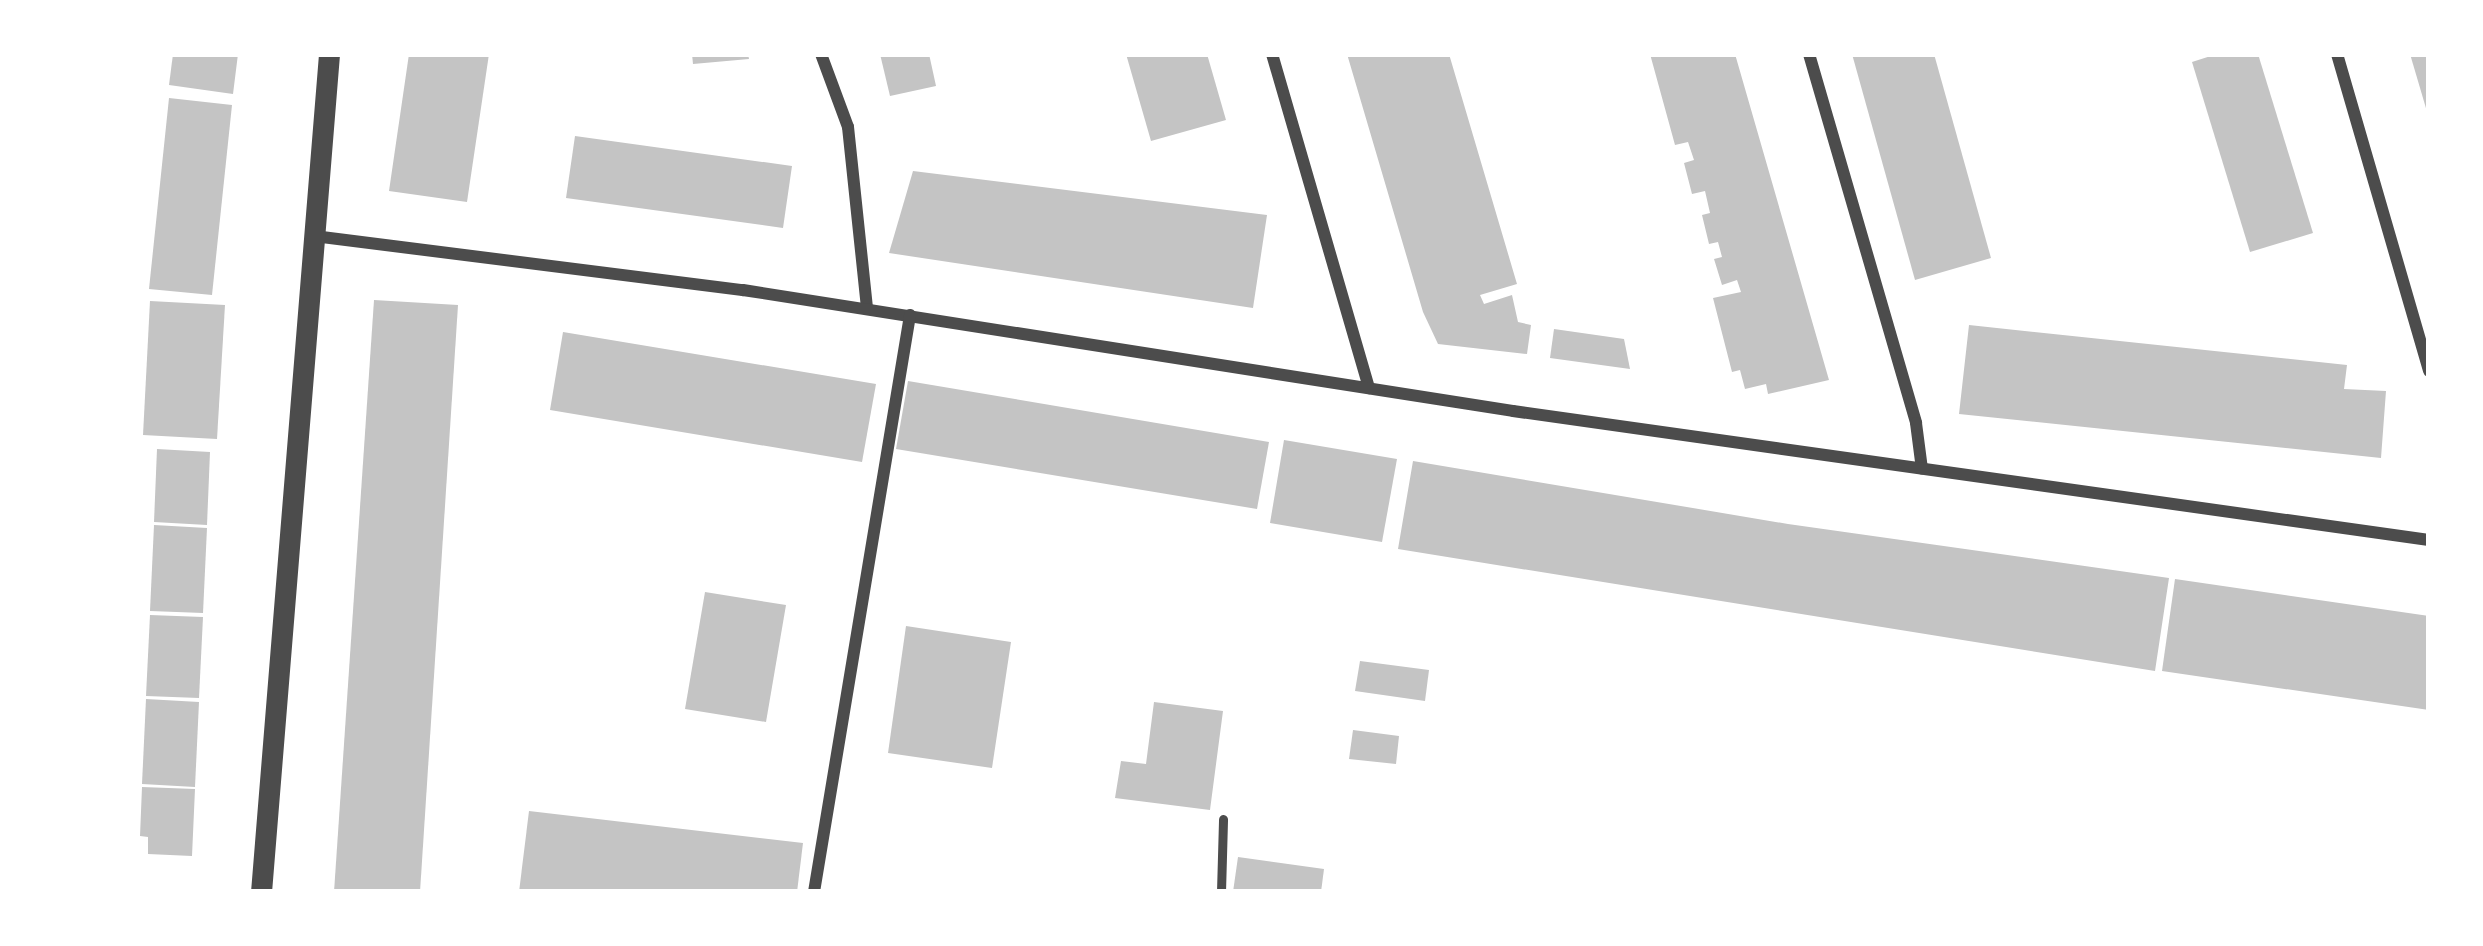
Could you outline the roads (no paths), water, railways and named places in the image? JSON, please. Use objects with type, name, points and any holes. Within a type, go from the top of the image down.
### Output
[{"type":"street","points":[[261,892],[329,54]]},
{"type":"street","points":[[820,54],[848,127],[867,308]]},
{"type":"street","points":[[1272,54],[1369,388]]},
{"type":"street","points":[[1809,54],[1916,423],[1922,469]]},
{"type":"street","points":[[2337,54],[2429,371]]},
{"type":"street","points":[[314,236],[867,308],[1369,388],[2429,540]]},
{"type":"street","points":[[814,892],[910,315]]},
{"type":"lane","points":[[1221,892],[1223,819]]}]
